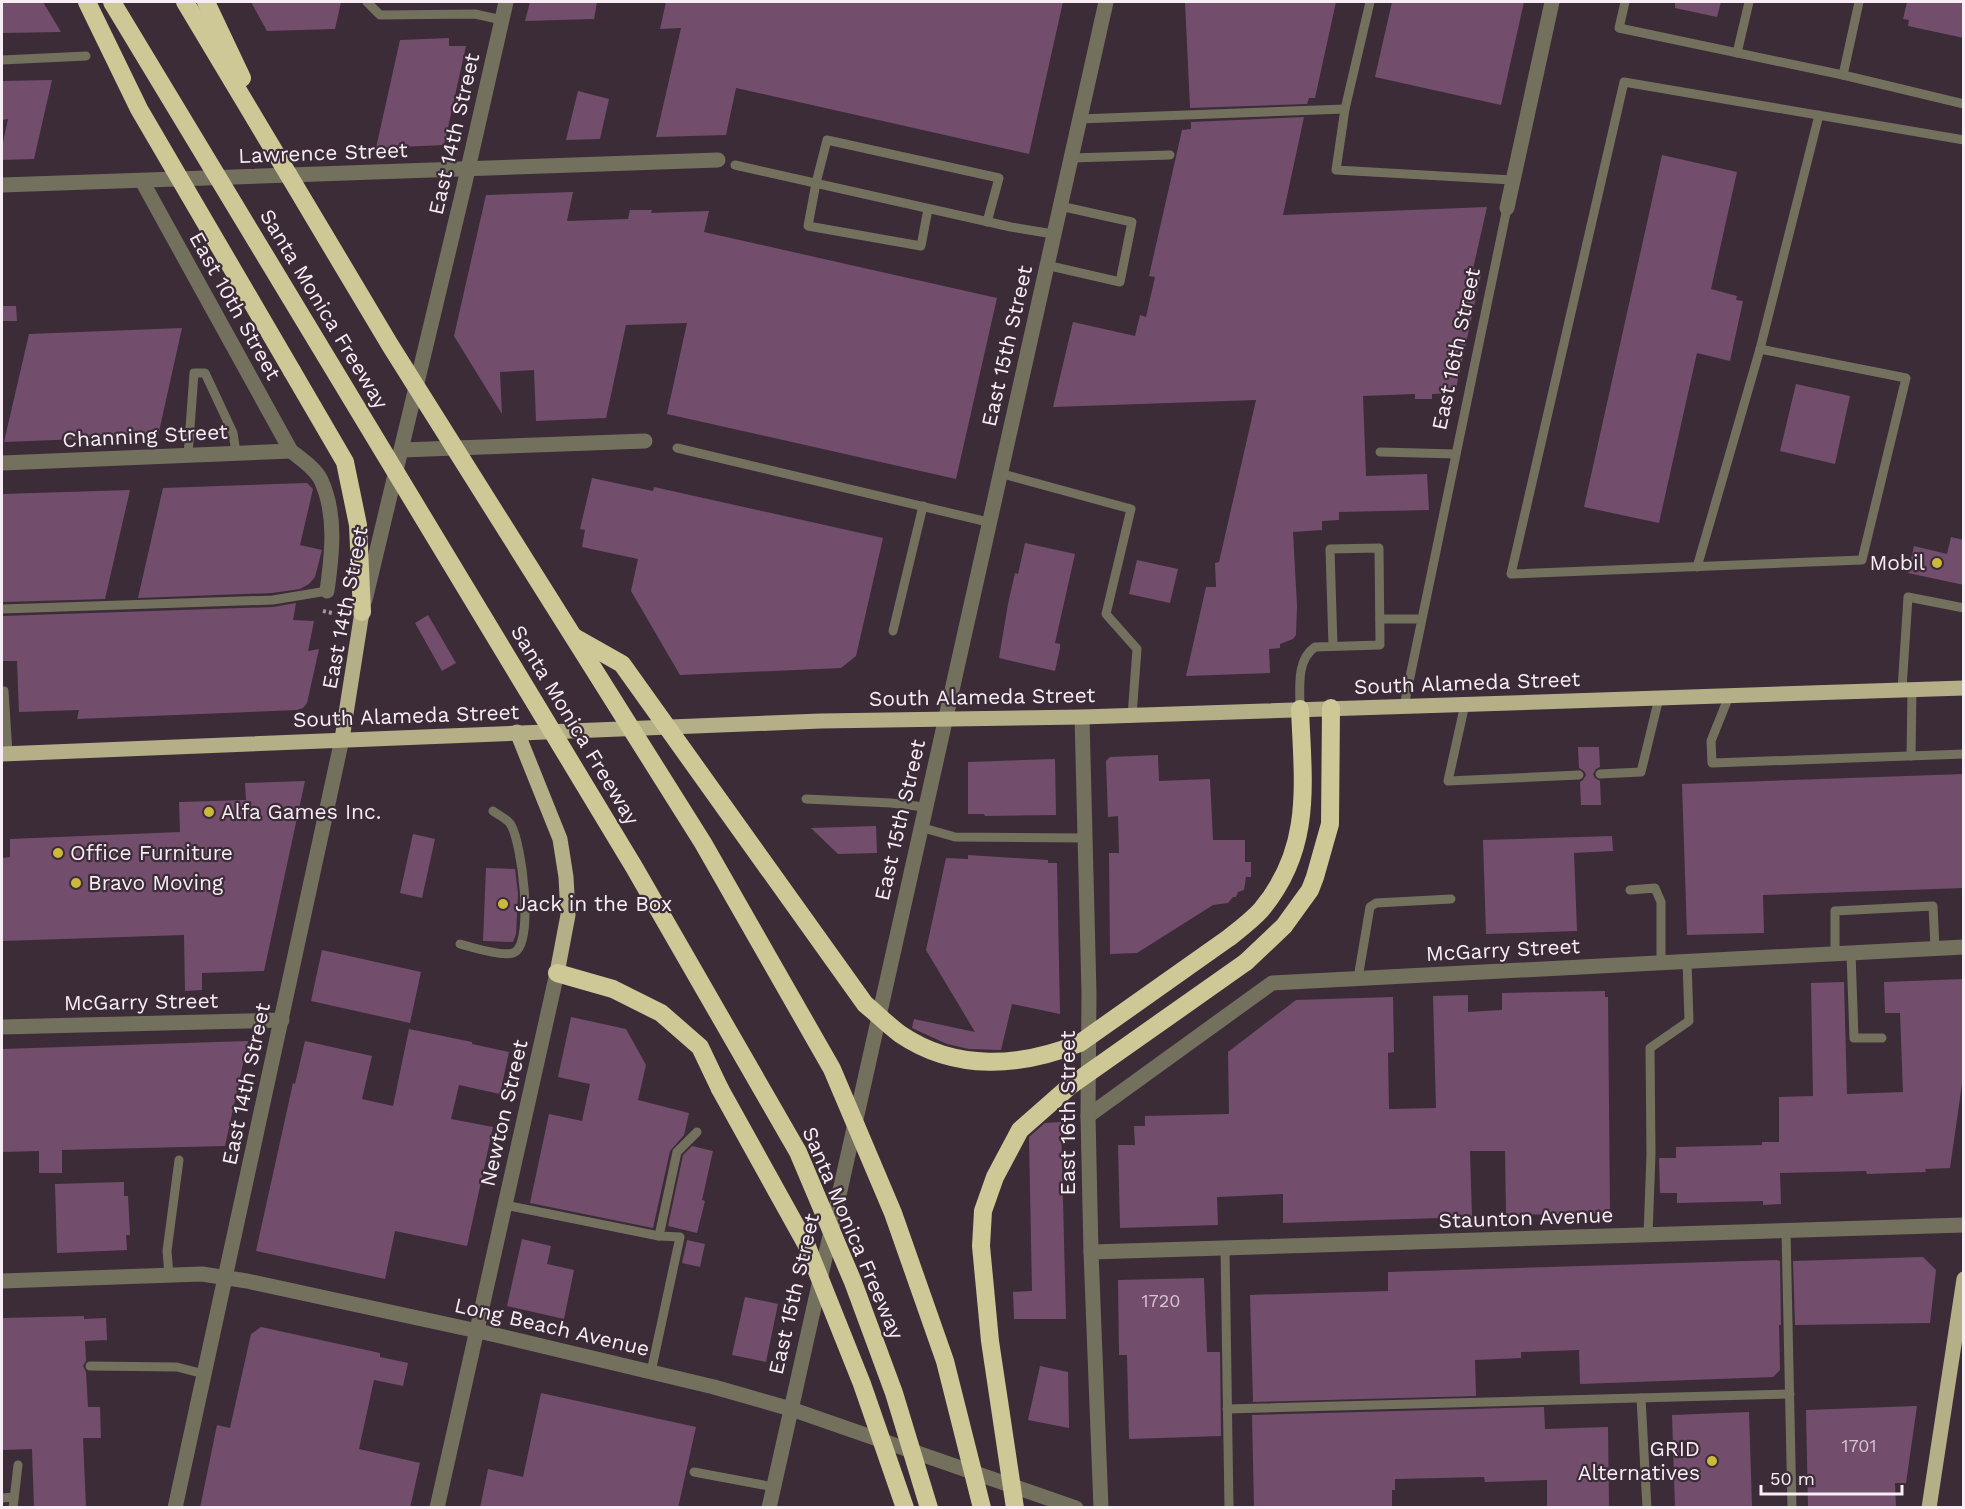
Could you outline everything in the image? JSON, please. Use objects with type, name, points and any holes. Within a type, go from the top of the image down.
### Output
[{"type":"highway","points":[[87,2],[139,109],[345,462],[358,525],[362,612]]},
{"type":"highway","name":"Santa Monica Freeway","points":[[112,2],[634,867],[798,1152],[853,1282],[886,1370],[928,1508]]},
{"type":"highway","name":"Santa Monica Freeway","points":[[185,2],[390,345],[703,843],[832,1069],[893,1213],[942,1351],[982,1508]]},
{"type":"highway","points":[[206,2],[288,174]]},
{"type":"highway","points":[[575,637],[622,664],[865,1004],[901,1034],[942,1055],[977,1062],[1007,1063],[1031,1059],[1080,1043],[1230,938],[1260,911],[1281,882],[1297,846],[1304,797],[1299,709]]},
{"type":"highway","points":[[1014,1508],[990,1341],[981,1246],[983,1211],[995,1177],[1020,1130],[1070,1086],[1246,962],[1284,926],[1310,890],[1330,824],[1331,708]]},
{"type":"highway","points":[[557,973],[614,989],[661,1013],[700,1047],[720,1089],[806,1244],[862,1384],[905,1508]]},
{"type":"main road","name":"East 14th Street","points":[[342,739],[362,612]]},
{"type":"main road","name":"South Alameda Street","points":[[5,754],[820,721],[1132,716],[1964,688]]},
{"type":"main road","name":"Newton Street","points":[[517,732],[560,839],[566,877],[568,915],[557,973]]},
{"type":"main road","points":[[1929,1508],[1964,1279]]},
{"type":"street","name":"East 14th Street","points":[[362,612],[506,2]]},
{"type":"street","name":"East 15th Street","points":[[769,1508],[924,807],[1106,2]]},
{"type":"street","name":"East 16th Street","points":[[1507,208],[1552,2]]},
{"type":"street","name":"Lawrence Street","points":[[2,185],[718,160]]},
{"type":"street","name":"East 10th Street","points":[[142,181],[291,451],[320,478],[332,521],[327,591]]},
{"type":"street","points":[[402,450],[645,441]]},
{"type":"street","name":"Channing Street","points":[[2,464],[291,451]]},
{"type":"street","name":"East 16th Street","points":[[1082,717],[1089,993],[1088,1116],[1091,1252],[1101,1508]]},
{"type":"street","name":"East 14th Street","points":[[175,1508],[342,739]]},
{"type":"street","name":"McGarry Street","points":[[1088,1116],[1272,983],[1964,947]]},
{"type":"street","name":"Newton Street","points":[[437,1508],[557,973]]},
{"type":"street","name":"McGarry Street","points":[[2,1027],[282,1020]]},
{"type":"street","name":"Staunton Avenue","points":[[1091,1252],[1964,1225]]},
{"type":"street","name":"Long Beach Avenue","points":[[2,1281],[169,1275],[225,1276],[477,1330],[714,1387],[790,1409],[1076,1508]]},
{"type":"lane","points":[[367,2],[380,15],[474,14],[502,20]]},
{"type":"lane","points":[[1370,2],[1345,109],[1336,170],[1512,180]]},
{"type":"lane","points":[[1625,2],[1619,28],[1843,75],[1964,104]]},
{"type":"lane","points":[[1737,53],[1749,2]]},
{"type":"lane","points":[[1843,75],[1859,2]]},
{"type":"lane","points":[[2,60],[86,56]]},
{"type":"lane","points":[[1760,349],[1906,378],[1862,560],[1511,574],[1624,82],[1964,140]]},
{"type":"lane","points":[[1079,119],[1345,109]]},
{"type":"lane","points":[[1697,567],[1760,349],[1819,115]]},
{"type":"lane","points":[[928,209],[921,246],[808,226],[827,140],[999,178],[987,222]]},
{"type":"lane","points":[[1071,158],[1170,155]]},
{"type":"lane","points":[[735,165],[987,222],[1053,234]]},
{"type":"lane","points":[[1046,265],[1120,282],[1132,222],[1060,206]]},
{"type":"lane","name":"East 16th Street","points":[[1404,706],[1507,208]]},
{"type":"lane","points":[[188,455],[194,373],[205,373],[233,433],[236,453]]},
{"type":"lane","points":[[677,448],[988,522]]},
{"type":"lane","points":[[1380,452],[1456,454]]},
{"type":"lane","points":[[999,473],[1131,509],[1106,614],[1137,649],[1132,716]]},
{"type":"lane","points":[[893,632],[923,506]]},
{"type":"lane","points":[[1299,709],[1301,666],[1308,652],[1315,647],[1380,645],[1379,548],[1330,549],[1333,646]]},
{"type":"lane","points":[[2,609],[273,600],[327,591]]},
{"type":"lane","points":[[1911,756],[1907,689],[1908,597],[1964,608]]},
{"type":"lane","points":[[1380,619],[1421,619]]},
{"type":"lane","points":[[2,691],[4,691],[5,754]]},
{"type":"lane","points":[[1729,696],[1711,741],[1712,763],[1964,754]]},
{"type":"lane","points":[[1600,774],[1641,772],[1659,698]]},
{"type":"lane","points":[[1465,704],[1448,781],[1580,775]]},
{"type":"lane","points":[[806,800],[891,803],[924,807]]},
{"type":"lane","points":[[460,944],[506,954],[514,953],[522,945],[524,896],[522,859],[511,824],[493,811]]},
{"type":"lane","points":[[920,827],[955,837],[1085,838]]},
{"type":"lane","points":[[1630,890],[1655,888],[1661,902],[1661,963]]},
{"type":"lane","points":[[1358,978],[1370,907],[1376,903],[1450,899]]},
{"type":"lane","points":[[1835,953],[1835,911],[1933,906],[1935,948]]},
{"type":"lane","points":[[1851,953],[1854,1038],[1882,1038]]},
{"type":"lane","points":[[1648,1235],[1650,1048],[1689,1021],[1687,961]]},
{"type":"lane","points":[[658,1236],[677,1152],[697,1132]]},
{"type":"lane","points":[[169,1275],[167,1251],[179,1160]]},
{"type":"lane","points":[[505,1205],[658,1236],[680,1237],[651,1372]]},
{"type":"lane","points":[[1786,1231],[1792,1508]]},
{"type":"lane","points":[[1225,1248],[1229,1508]]},
{"type":"lane","points":[[90,1366],[177,1367],[204,1374]]},
{"type":"lane","points":[[1227,1409],[1790,1394]]},
{"type":"lane","points":[[1641,1398],[1647,1508]]},
{"type":"lane","points":[[2,1498],[14,1502],[18,1465]]},
{"type":"lane","points":[[694,1472],[774,1487]]},
{"type":"path","points":[[323,611],[332,613]]},
{"type":"building","points":[[2,2],[43,2],[61,32],[2,33]]},
{"type":"building","points":[[251,2],[341,2],[335,29],[267,31]]},
{"type":"building","points":[[530,2],[597,2],[594,19],[525,21]]},
{"type":"building","points":[[666,2],[1063,2],[1029,154],[736,88],[726,135],[656,137],[681,28],[660,29]]},
{"type":"building","points":[[1185,2],[1336,2],[1315,98],[1309,98],[1307,104],[1190,108]]},
{"type":"building","points":[[1392,2],[1524,2],[1501,105],[1375,77]]},
{"type":"building","points":[[1675,2],[1721,2],[1717,17],[1675,8]]},
{"type":"building","points":[[1907,2],[1964,2],[1964,38],[1908,26],[1909,20],[1903,19]]},
{"type":"building","points":[[449,38],[449,46],[466,46],[444,145],[376,148],[400,40]]},
{"type":"building","points":[[52,80],[34,159],[2,160],[2,147],[8,119],[2,120],[2,81]]},
{"type":"building","points":[[578,91],[609,99],[600,139],[566,140]]},
{"type":"building","points":[[1304,117],[1283,215],[1487,207],[1473,269],[1482,270],[1455,393],[1432,394],[1432,399],[1415,399],[1415,394],[1363,396],[1366,476],[1427,474],[1429,510],[1339,512],[1339,520],[1322,521],[1322,530],[1293,532],[1297,606],[1296,635],[1293,639],[1280,644],[1280,648],[1269,649],[1270,673],[1186,676],[1206,587],[1216,587],[1215,563],[1219,562],[1256,400],[1053,407],[1073,322],[1135,336],[1140,315],[1146,317],[1155,277],[1149,276],[1182,130],[1191,129],[1191,122]]},
{"type":"building","points":[[1662,155],[1737,172],[1711,289],[1737,296],[1736,300],[1743,301],[1730,361],[1697,353],[1659,523],[1584,507]]},
{"type":"building","points":[[573,192],[567,221],[628,219],[630,210],[652,210],[651,213],[709,211],[704,232],[997,298],[956,479],[667,414],[687,323],[626,325],[606,418],[536,421],[534,370],[500,372],[502,414],[454,336],[486,195]]},
{"type":"building","points":[[2,306],[16,306],[17,321],[2,321]]},
{"type":"building","points":[[182,328],[158,436],[4,442],[29,334]]},
{"type":"building","points":[[1796,384],[1850,396],[1835,464],[1780,451]]},
{"type":"building","points":[[592,478],[653,491],[654,487],[883,538],[856,656],[841,668],[680,675],[631,591],[638,559],[582,547],[585,530],[580,529]]},
{"type":"building","points":[[307,483],[313,489],[300,545],[322,550],[315,577],[309,584],[300,589],[272,593],[138,598],[163,488]]},
{"type":"building","points":[[130,490],[105,599],[2,602],[2,494]]},
{"type":"building","name":"Mobil","points":[[1951,537],[1964,540],[1964,585],[1908,573],[1914,546],[1947,554]]},
{"type":"building","points":[[1025,543],[1075,554],[1055,643],[1060,644],[1060,648],[1055,671],[999,658],[1015,573],[1018,574]]},
{"type":"building","points":[[1137,560],[1178,569],[1170,603],[1129,594]]},
{"type":"building","points":[[296,603],[293,620],[314,621],[308,651],[319,649],[307,703],[303,708],[297,710],[77,719],[79,710],[19,712],[17,661],[2,661],[2,616],[273,607]]},
{"type":"building","points":[[428,615],[456,663],[442,671],[415,623]]},
{"type":"building","points":[[1578,747],[1599,747],[1600,767],[1593,774],[1600,781],[1601,805],[1581,805],[1580,782],[1586,775],[1579,768]]},
{"type":"building","points":[[1158,755],[1159,781],[1210,779],[1213,840],[1245,840],[1245,862],[1251,862],[1251,877],[1246,877],[1244,890],[1238,892],[1236,897],[1228,903],[1213,905],[1137,953],[1110,954],[1109,853],[1119,853],[1118,816],[1108,817],[1106,761],[1110,757]]},
{"type":"building","points":[[1055,759],[1056,815],[985,816],[984,814],[968,814],[968,762]]},
{"type":"building","points":[[1964,774],[1964,888],[1763,895],[1764,933],[1687,935],[1682,784]]},
{"type":"building","points":[[305,781],[264,971],[202,973],[202,990],[185,991],[184,935],[2,941],[2,858],[10,857],[10,839],[180,832],[179,802],[246,800],[245,783]]},
{"type":"building","points":[[876,826],[877,853],[838,854],[811,828]]},
{"type":"building","points":[[413,834],[435,839],[422,898],[400,893]]},
{"type":"building","points":[[1612,836],[1613,851],[1574,853],[1577,931],[1486,934],[1483,840]]},
{"type":"building","points":[[968,855],[1048,860],[1048,863],[1057,863],[1060,1014],[1012,1004],[1001,1050],[969,1049],[947,1044],[912,1028],[914,1019],[975,1032],[926,950],[946,858],[968,859]]},
{"type":"building","name":"Jack in the Box","points":[[486,868],[515,869],[518,894],[516,934],[513,942],[483,941]]},
{"type":"building","points":[[322,950],[421,972],[410,1023],[311,1001]]},
{"type":"building","points":[[1964,979],[1964,1070],[1950,1168],[1925,1169],[1926,1172],[1867,1174],[1866,1171],[1780,1173],[1781,1204],[1763,1205],[1763,1201],[1677,1203],[1677,1193],[1660,1193],[1659,1158],[1676,1158],[1676,1147],[1762,1145],[1762,1142],[1779,1142],[1779,1097],[1813,1096],[1811,983],[1844,982],[1847,1094],[1903,1092],[1900,1013],[1885,1013],[1884,982]]},
{"type":"building","points":[[1605,991],[1605,997],[1608,997],[1610,1213],[1506,1215],[1505,1151],[1470,1151],[1472,1217],[1283,1223],[1283,1194],[1217,1197],[1218,1225],[1120,1228],[1118,1145],[1135,1145],[1134,1126],[1145,1126],[1145,1116],[1229,1114],[1228,1052],[1296,1000],[1393,997],[1394,1052],[1388,1053],[1389,1109],[1436,1108],[1433,996],[1468,995],[1468,1012],[1502,1010],[1502,993]]},
{"type":"building","points":[[571,1017],[626,1029],[646,1065],[638,1100],[689,1113],[684,1135],[670,1151],[653,1228],[530,1203],[549,1114],[582,1121],[590,1084],[558,1077]]},
{"type":"building","points":[[409,1029],[509,1052],[500,1094],[459,1085],[451,1119],[493,1127],[467,1246],[395,1231],[385,1279],[256,1251],[293,1083],[295,1084],[305,1041],[372,1056],[362,1099],[393,1106]]},
{"type":"building","points":[[248,1041],[225,1146],[62,1150],[62,1173],[39,1173],[39,1151],[2,1152],[2,1049]]},
{"type":"building","points":[[1061,1122],[1066,1319],[1014,1319],[1013,1292],[1032,1291],[1029,1137],[1045,1123]]},
{"type":"building","points":[[692,1146],[713,1151],[697,1233],[668,1226],[683,1155]]},
{"type":"building","points":[[124,1182],[124,1196],[128,1196],[130,1235],[126,1235],[127,1250],[57,1253],[55,1184]]},
{"type":"building","points":[[522,1239],[551,1246],[547,1264],[574,1270],[564,1319],[507,1306]]},
{"type":"building","points":[[687,1240],[705,1244],[700,1267],[682,1263]]},
{"type":"building","points":[[1923,1257],[1936,1270],[1930,1323],[1795,1325],[1793,1261]]},
{"type":"building","points":[[1780,1261],[1780,1370],[1773,1377],[1580,1384],[1579,1350],[1521,1352],[1521,1358],[1475,1360],[1476,1396],[1253,1402],[1250,1295],[1388,1291],[1388,1272]]},
{"type":"building","points":[[1204,1278],[1207,1352],[1220,1352],[1221,1436],[1129,1439],[1127,1355],[1119,1355],[1118,1280]]},
{"type":"building","points":[[745,1297],[778,1304],[766,1362],[732,1355]]},
{"type":"building","points":[[84,1316],[84,1319],[106,1318],[107,1340],[85,1341],[86,1361],[83,1366],[86,1372],[88,1407],[100,1407],[101,1438],[83,1438],[86,1508],[34,1508],[32,1449],[2,1450],[2,1318]]},
{"type":"building","points":[[261,1327],[380,1353],[380,1357],[408,1363],[403,1386],[374,1380],[359,1449],[420,1463],[410,1508],[200,1508],[217,1425],[230,1428],[251,1334]]},
{"type":"building","points":[[1040,1366],[1068,1372],[1069,1428],[1028,1420]]},
{"type":"building","points":[[541,1393],[696,1427],[678,1508],[480,1508],[488,1469],[523,1477]]},
{"type":"building","points":[[1917,1406],[1906,1483],[1895,1483],[1896,1508],[1808,1508],[1806,1410]]},
{"type":"building","points":[[1544,1407],[1545,1429],[1608,1427],[1609,1508],[1547,1508],[1547,1480],[1485,1482],[1484,1477],[1395,1479],[1395,1490],[1392,1490],[1392,1508],[1254,1508],[1252,1415]]},
{"type":"building","name":"GRID Alternatives","points":[[1749,1412],[1752,1508],[1675,1508],[1672,1415]]},
{"type":"place","name":"Mobil","points":[[1937,563]]},
{"type":"place","name":"Alfa Games Inc.","points":[[209,812]]},
{"type":"place","name":"Office Furniture","points":[[58,853]]},
{"type":"place","name":"Bravo Moving","points":[[76,883]]},
{"type":"place","name":"Jack in the Box","points":[[503,904]]},
{"type":"place","name":"GRID Alternatives","points":[[1712,1461]]}]
